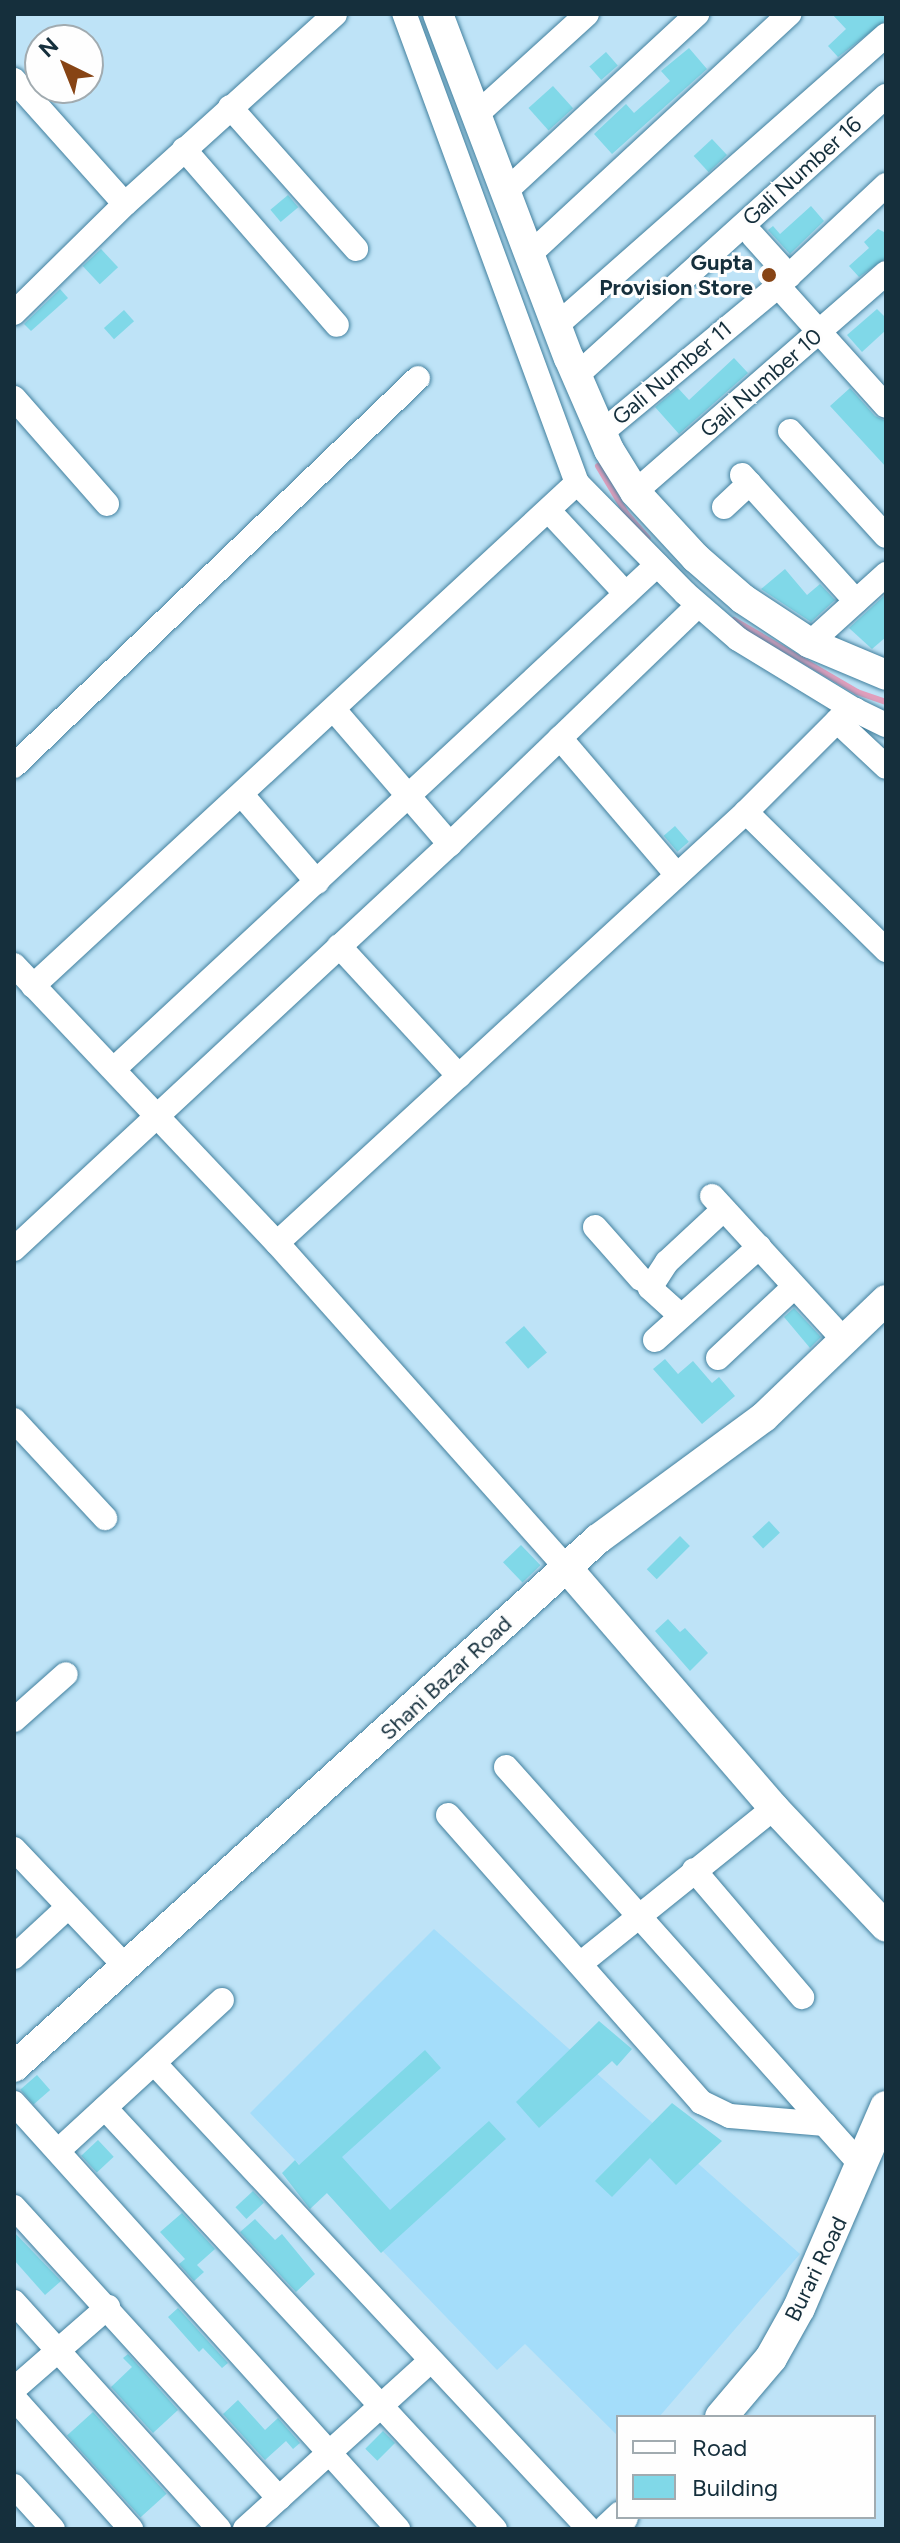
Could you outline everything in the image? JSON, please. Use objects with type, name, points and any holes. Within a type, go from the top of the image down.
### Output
[{"type":"main road","name":"Burari Road","points":[[723,2415],[771,2358],[799,2308],[886,2107]]},
{"type":"street","points":[[14,313],[184,149],[335,14]]},
{"type":"street","points":[[404,14],[577,483],[698,605],[738,639],[846,716],[886,767]]},
{"type":"street","points":[[476,115],[587,14]]},
{"type":"street","points":[[505,192],[697,14]]},
{"type":"street","points":[[529,255],[789,14]]},
{"type":"street","points":[[447,18],[476,115],[556,326],[601,433],[635,492],[716,577],[810,643],[884,673]]},
{"type":"street","points":[[556,326],[886,35]]},
{"type":"street","points":[[14,80],[125,204]]},
{"type":"street","name":"Gali Number 16","points":[[578,381],[886,96]]},
{"type":"street","points":[[230,107],[356,249]]},
{"type":"street","points":[[578,381],[753,236],[886,117]]},
{"type":"street","points":[[184,149],[337,325]]},
{"type":"street","name":"Gali Number 11","points":[[601,433],[783,281],[886,185]]},
{"type":"street","points":[[753,236],[820,332],[883,396]]},
{"type":"street","name":"Gali Number 10","points":[[635,492],[886,273]]},
{"type":"street","points":[[14,766],[418,378]]},
{"type":"street","points":[[14,398],[107,504]]},
{"type":"street","points":[[790,431],[886,536]]},
{"type":"street","points":[[724,507],[746,479],[856,601]]},
{"type":"street","points":[[33,986],[335,711],[577,483]]},
{"type":"street","points":[[549,511],[626,594]]},
{"type":"street","points":[[114,1069],[657,565]]},
{"type":"street","points":[[810,643],[886,574]]},
{"type":"street","points":[[14,1249],[155,1113],[450,844],[698,605]]},
{"type":"street","points":[[335,711],[450,844]]},
{"type":"street","points":[[846,716],[886,725]]},
{"type":"street","points":[[277,1243],[746,812],[846,716]]},
{"type":"street","points":[[560,738],[677,875]]},
{"type":"street","points":[[242,795],[317,882]]},
{"type":"street","points":[[746,812],[886,950]]},
{"type":"street","points":[[339,946],[459,1076]]},
{"type":"street","points":[[14,965],[277,1243],[566,1567],[774,1808],[886,1927]]},
{"type":"street","points":[[681,1316],[650,1288],[667,1262],[717,1203],[844,1340]]},
{"type":"street","points":[[595,1227],[641,1279]]},
{"type":"street","points":[[655,1340],[759,1247]]},
{"type":"street","points":[[718,1358],[794,1287]]},
{"type":"street","name":"Shani Bazar Road","points":[[14,2067],[566,1567],[764,1417],[886,1300]]},
{"type":"street","points":[[14,1420],[105,1518]]},
{"type":"street","points":[[14,1720],[66,1674]]},
{"type":"street","points":[[506,1767],[862,2166]]},
{"type":"street","points":[[580,1964],[774,1808]]},
{"type":"street","points":[[448,1815],[701,2102],[730,2116],[825,2124]]},
{"type":"street","points":[[14,1849],[125,1966]]},
{"type":"street","points":[[694,1870],[802,1997]]},
{"type":"street","points":[[14,1957],[68,1907]]},
{"type":"street","points":[[60,2149],[222,2000]]},
{"type":"street","points":[[154,2063],[589,2529]]},
{"type":"street","points":[[14,2103],[60,2149],[327,2455],[398,2529]]},
{"type":"street","points":[[105,2108],[495,2529]]},
{"type":"street","points":[[14,2207],[279,2498]]},
{"type":"street","points":[[14,2302],[219,2529]]},
{"type":"street","points":[[14,2389],[108,2307]]},
{"type":"street","points":[[245,2529],[430,2361]]},
{"type":"street","points":[[14,2398],[131,2529]]},
{"type":"street","points":[[14,2486],[53,2529]]},
{"type":"shaded area","points":[[434,1929],[800,2254],[661,2415],[616,2415],[616,2434],[525,2344],[497,2370],[250,2113]]},
{"type":"building","points":[[832,14],[886,14],[886,20],[838,57],[828,46],[846,29]]},
{"type":"building","points":[[689,48],[707,69],[612,154],[594,134],[626,104],[634,113],[670,81],[661,71]]},
{"type":"building","points":[[606,52],[618,66],[601,80],[589,66]]},
{"type":"building","points":[[553,86],[573,108],[549,130],[528,108]]},
{"type":"building","points":[[712,139],[727,155],[709,172],[694,156]]},
{"type":"building","points":[[288,195],[298,207],[281,222],[270,210]]},
{"type":"building","points":[[811,206],[824,221],[790,254],[768,230],[773,226],[780,234]]},
{"type":"building","points":[[878,229],[886,233],[886,258],[859,277],[849,266],[869,248],[864,242]]},
{"type":"building","points":[[101,249],[118,267],[100,284],[83,266]]},
{"type":"building","points":[[60,289],[68,298],[31,331],[24,324]]},
{"type":"building","points":[[877,309],[886,318],[886,330],[862,352],[847,335]]},
{"type":"building","points":[[124,310],[134,321],[114,339],[104,328]]},
{"type":"building","points":[[734,358],[748,373],[679,434],[655,407],[678,388],[689,400]]},
{"type":"building","points":[[850,388],[875,416],[886,421],[886,467],[830,406]]},
{"type":"building","points":[[785,569],[807,595],[820,584],[835,600],[811,622],[761,589]]},
{"type":"building","points":[[886,594],[886,637],[872,649],[849,628]]},
{"type":"building","points":[[675,826],[689,842],[677,852],[664,836]]},
{"type":"building","points":[[794,1308],[821,1337],[810,1348],[784,1317]]},
{"type":"building","points":[[524,1326],[547,1352],[528,1369],[505,1342]]},
{"type":"building","points":[[665,1359],[678,1374],[693,1361],[712,1383],[719,1377],[735,1396],[702,1424],[653,1369]]},
{"type":"building","points":[[769,1521],[780,1533],[763,1548],[752,1537]]},
{"type":"building","points":[[680,1536],[690,1546],[657,1579],[647,1569]]},
{"type":"building","points":[[521,1545],[540,1565],[522,1583],[503,1562]]},
{"type":"building","points":[[668,1619],[680,1632],[685,1628],[708,1653],[690,1671],[655,1631]]},
{"type":"building","points":[[599,2021],[632,2049],[617,2066],[612,2061],[539,2128],[516,2102]]},
{"type":"building","points":[[425,2050],[441,2068],[342,2157],[390,2210],[489,2121],[506,2139],[381,2253],[327,2193],[310,2209],[282,2173],[295,2160],[299,2165]]},
{"type":"building","points":[[37,2075],[50,2090],[34,2105],[20,2089]]},
{"type":"building","points":[[672,2103],[722,2141],[676,2185],[650,2158],[612,2197],[595,2181]]},
{"type":"building","points":[[98,2140],[114,2157],[97,2173],[81,2156]]},
{"type":"building","points":[[253,2191],[264,2203],[246,2219],[235,2207]]},
{"type":"building","points":[[182,2213],[215,2249],[197,2265],[204,2272],[194,2281],[179,2264],[185,2259],[160,2232]]},
{"type":"building","points":[[255,2219],[275,2240],[282,2234],[315,2274],[296,2292],[240,2232]]},
{"type":"building","points":[[14,2232],[61,2281],[45,2295],[14,2260]]},
{"type":"building","points":[[178,2308],[228,2363],[222,2368],[203,2348],[199,2352],[168,2317]]},
{"type":"building","points":[[128,2354],[178,2410],[153,2433],[111,2387],[132,2367],[123,2358]]},
{"type":"building","points":[[238,2400],[265,2430],[278,2418],[300,2443],[293,2449],[286,2441],[265,2460],[223,2414]]},
{"type":"building","points":[[93,2412],[167,2494],[141,2517],[67,2435]]},
{"type":"building","points":[[383,2431],[395,2443],[377,2461],[365,2449]]},
{"type":"waterway","points":[[598,466],[626,513],[648,538]]},
{"type":"waterway","points":[[734,620],[857,692],[886,702]]},
{"type":"place","name":"Gupta Provision Store","points":[[769,275]]}]
